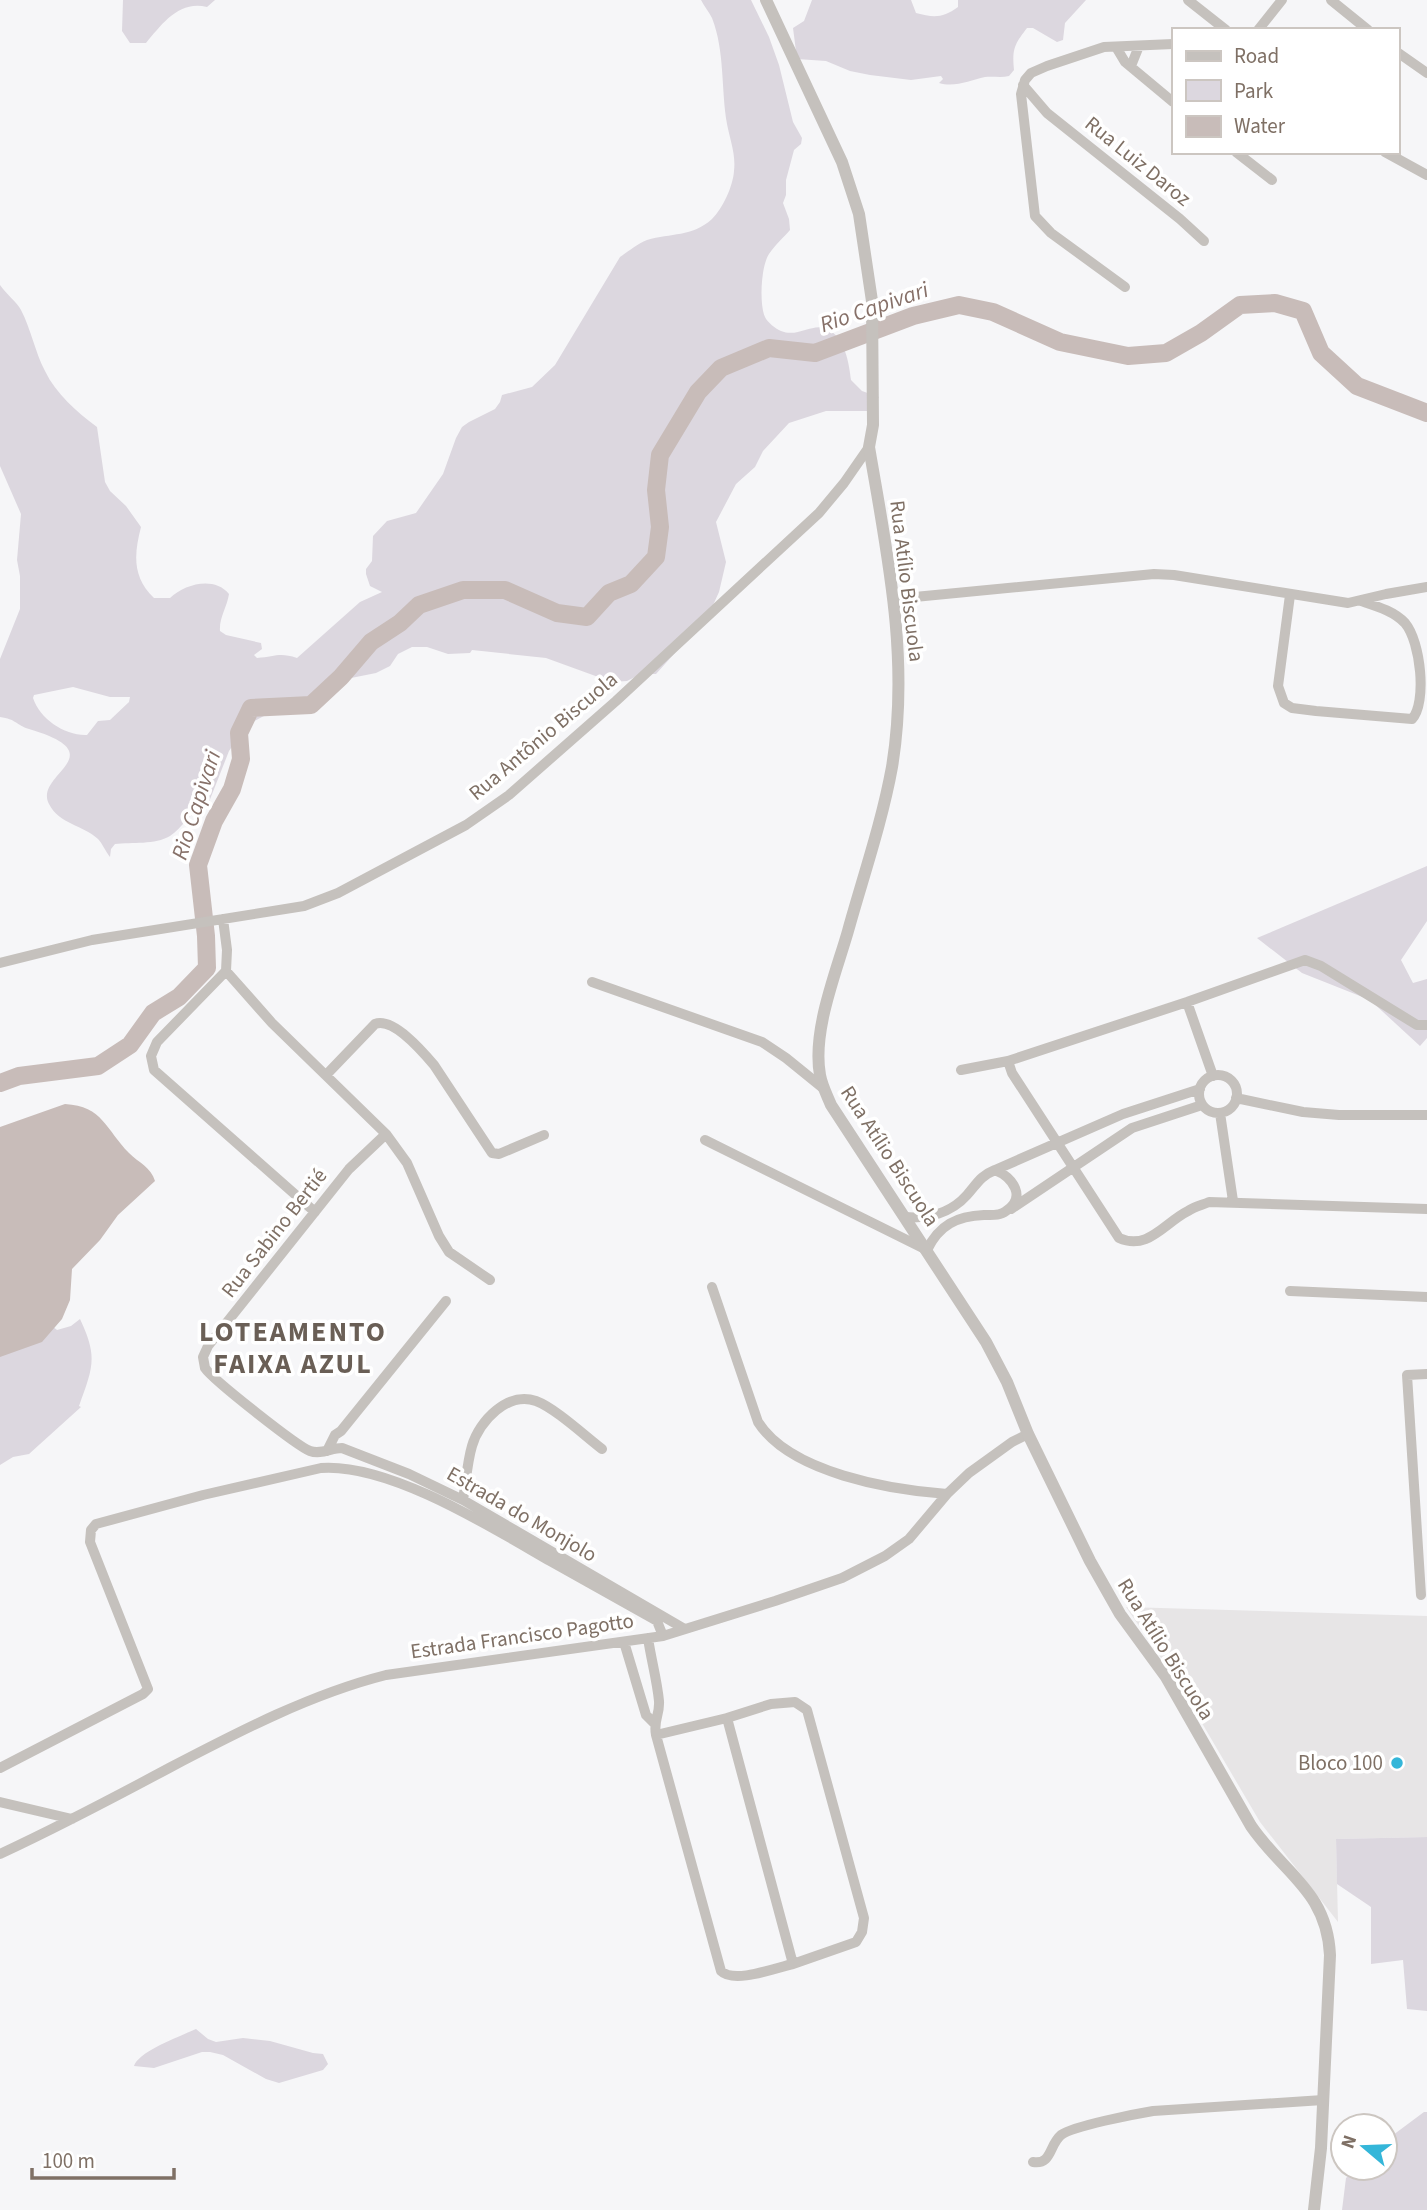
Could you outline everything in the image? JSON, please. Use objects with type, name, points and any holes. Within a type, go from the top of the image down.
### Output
[{"type":"street","name":"Rua Atílio Biscuola","points":[[766,0],[842,162],[852,187],[865,242],[873,348],[873,425],[869,447],[894,599],[899,667],[892,767],[819,1043],[823,1088],[831,1105],[986,1342],[1007,1382],[1028,1434],[1074,1531],[1110,1598],[1166,1677],[1230,1792],[1257,1834],[1312,1895],[1322,1914],[1330,1955],[1320,2169],[1314,2210]]},
{"type":"street","points":[[1188,0],[1223,28]]},
{"type":"street","points":[[1260,28],[1282,0]]},
{"type":"street","points":[[1331,0],[1366,28]]},
{"type":"street","points":[[1125,287],[1051,233],[1035,216],[1021,94],[1031,73],[1104,47],[1172,44]]},
{"type":"street","points":[[1131,66],[1139,46]]},
{"type":"street","points":[[1116,47],[1120,57],[1172,102]]},
{"type":"street","points":[[1399,53],[1427,73]]},
{"type":"street","name":"Rua Luiz Daroz","points":[[1023,85],[1047,113],[1204,241]]},
{"type":"street","points":[[1023,113],[1047,113]]},
{"type":"street","points":[[1239,154],[1272,180]]},
{"type":"street","points":[[1389,154],[1427,175]]},
{"type":"street","name":"Rua Antônio Biscuola","points":[[0,964],[92,940],[304,906],[338,893],[466,825],[509,795],[616,701],[819,513],[869,447]]},
{"type":"street","points":[[894,599],[1154,574],[1174,575],[1336,603],[1361,601],[1427,587]]},
{"type":"street","points":[[1290,595],[1278,686],[1284,703],[1292,708],[1412,719],[1418,715],[1424,703],[1426,678],[1415,641],[1406,624],[1396,615],[1361,601]]},
{"type":"street","points":[[218,920],[227,950],[226,971],[157,1042],[151,1056],[154,1070],[316,1212]]},
{"type":"street","points":[[961,1070],[1008,1061],[1304,960],[1321,966],[1418,1025],[1427,1026]]},
{"type":"street","points":[[226,971],[272,1023],[386,1134],[407,1163],[439,1236],[449,1252],[490,1280]]},
{"type":"street","points":[[592,982],[762,1042],[823,1088]]},
{"type":"street","points":[[1187,1002],[1213,1076]]},
{"type":"street","points":[[327,1074],[371,1027],[382,1021],[390,1023],[434,1065],[492,1153],[499,1154],[544,1135]]},
{"type":"street","points":[[1008,1061],[1012,1073],[1119,1238],[1130,1242],[1144,1241],[1187,1211],[1209,1202],[1427,1209]]},
{"type":"street","points":[[1219,1075],[1230,1080],[1236,1091],[1236,1098],[1230,1108],[1220,1113],[1210,1111],[1202,1105],[1199,1097],[1200,1088],[1213,1076],[1219,1075]]},
{"type":"street","points":[[905,1217],[926,1217],[955,1205],[985,1174],[1123,1114],[1200,1088]]},
{"type":"street","points":[[1236,1098],[1303,1112],[1427,1115]]},
{"type":"street","points":[[705,1140],[927,1250],[933,1237],[943,1226],[960,1217],[998,1215],[1007,1211],[1132,1128],[1202,1105]]},
{"type":"street","points":[[1220,1113],[1233,1201]]},
{"type":"street","name":"Rua Sabino Bertié","points":[[203,1363],[208,1346],[349,1169],[386,1134]]},
{"type":"street","points":[[995,1170],[1013,1181],[1016,1191],[1015,1201],[1007,1211]]},
{"type":"street","points":[[712,1287],[758,1422],[767,1436],[786,1451],[810,1463],[877,1485],[911,1492],[947,1494]]},
{"type":"street","points":[[1290,1292],[1427,1297]]},
{"type":"street","points":[[335,1449],[335,1435],[446,1301]]},
{"type":"street","name":"Estrada do Monjolo","points":[[203,1363],[208,1373],[299,1446],[319,1453],[335,1449],[409,1474],[463,1500],[683,1628]]},
{"type":"street","points":[[1421,1595],[1407,1375],[1427,1374]]},
{"type":"street","points":[[463,1500],[472,1446],[478,1433],[499,1407],[512,1401],[534,1400],[602,1449]]},
{"type":"street","points":[[335,1449],[341,1431]]},
{"type":"street","name":"Estrada Francisco Pagotto","points":[[0,1854],[250,1728],[360,1681],[386,1675],[663,1636],[775,1601],[853,1572],[885,1556],[909,1539],[947,1494],[969,1473],[1012,1442],[1028,1434]]},
{"type":"street","points":[[0,1768],[148,1689],[90,1542],[90,1530],[96,1524],[203,1495],[321,1468],[361,1471],[424,1494],[490,1526],[657,1621],[663,1636]]},
{"type":"street","points":[[648,1638],[659,1699],[659,1711],[654,1723],[656,1735],[721,1971],[725,1975],[737,1977],[793,1964],[856,1942],[862,1932],[864,1918],[807,1710],[795,1702],[771,1704],[656,1735]]},
{"type":"street","points":[[624,1642],[646,1715],[654,1723]]},
{"type":"street","points":[[727,1718],[793,1964]]},
{"type":"street","points":[[0,1802],[72,1820]]},
{"type":"street","points":[[1033,2162],[1041,2164],[1046,2160],[1054,2142],[1066,2132],[1153,2111],[1323,2100]]},
{"type":"shaded area","points":[[1126,1607],[1427,1616],[1427,1837],[1336,1839],[1338,1922],[1260,1822],[1179,1684]]},
{"type":"green space","points":[[123,0],[215,0],[207,7],[180,10],[165,21],[146,43],[130,43],[122,31]]},
{"type":"green space","points":[[701,0],[751,0],[769,37],[793,122],[802,138],[801,144],[794,150],[783,203],[790,230],[769,254],[764,267],[762,295],[765,317],[774,327],[787,333],[822,327],[833,333],[845,351],[851,380],[862,391],[879,397],[870,411],[826,411],[789,423],[763,451],[755,467],[736,484],[716,522],[726,562],[719,592],[704,625],[691,635],[656,674],[641,674],[627,681],[612,682],[546,658],[472,650],[470,653],[448,654],[427,647],[412,647],[398,654],[390,666],[376,673],[336,681],[332,687],[314,696],[287,698],[277,709],[247,725],[229,751],[207,807],[198,809],[174,833],[164,839],[115,844],[110,857],[98,839],[59,816],[49,804],[47,793],[70,756],[67,747],[54,738],[0,717],[0,659],[20,609],[17,560],[21,514],[0,466],[0,285],[21,310],[42,364],[55,387],[75,409],[97,427],[105,482],[141,527],[136,556],[138,573],[147,590],[154,598],[170,598],[183,589],[200,584],[223,588],[229,594],[220,631],[226,635],[261,643],[262,649],[254,655],[257,658],[281,655],[297,658],[360,602],[382,592],[370,586],[366,574],[372,561],[373,536],[387,521],[416,513],[443,474],[462,427],[495,409],[502,395],[532,387],[555,365],[620,257],[647,240],[697,229],[712,219],[720,209],[732,183],[734,159],[725,111],[719,44],[712,18]],"holes":[[[73,687],[110,697],[130,697],[129,702],[110,720],[98,721],[87,735],[70,733],[54,725],[41,713],[33,698],[34,695]]]},
{"type":"green space","points":[[812,0],[911,0],[916,13],[933,16],[953,11],[958,7],[958,0],[1086,0],[1065,23],[1063,40],[1057,42],[1033,28],[1027,28],[1015,48],[1014,70],[1009,76],[985,77],[951,85],[939,83],[943,79],[941,76],[911,80],[850,71],[826,61],[797,59],[793,28],[804,21]]},
{"type":"green space","points":[[1427,866],[1427,921],[1401,960],[1413,983],[1427,979],[1427,1038],[1420,1046],[1370,1000],[1302,973],[1257,938]]},
{"type":"green space","points":[[80,1319],[86,1332],[92,1362],[79,1406],[81,1407],[29,1454],[13,1457],[0,1465],[0,1342],[47,1322],[57,1330],[71,1326]]},
{"type":"green space","points":[[1427,1837],[1427,2011],[1407,2009],[1403,1960],[1371,1964],[1371,1907],[1337,1884],[1336,1839]]},
{"type":"green space","points":[[196,2029],[216,2042],[243,2038],[270,2041],[323,2054],[328,2064],[323,2070],[279,2083],[266,2079],[223,2055],[210,2052],[202,2052],[154,2068],[134,2066],[137,2060],[152,2050]]},
{"type":"green space","points":[[1427,2112],[1427,2210],[1342,2210],[1346,2182],[1399,2182],[1399,2131]]},
{"type":"water","points":[[65,1104],[88,1109],[96,1114],[129,1153],[148,1169],[155,1181],[118,1215],[100,1240],[72,1269],[70,1300],[62,1319],[42,1342],[0,1357],[0,1127]]},
{"type":"waterway","name":"Rio Capivari","points":[[0,1083],[19,1076],[98,1066],[130,1045],[153,1013],[179,997],[207,968],[198,865],[214,821],[232,789],[241,759],[239,733],[251,708],[311,705],[341,677],[371,642],[400,623],[419,605],[463,590],[505,590],[557,613],[587,617],[609,593],[631,584],[656,557],[660,527],[656,490],[660,455],[698,392],[721,368],[769,348],[815,353],[913,316],[959,305],[993,312],[1060,342],[1128,356],[1166,353],[1201,333],[1240,305],[1275,303],[1303,311],[1321,353],[1357,386],[1427,413]]},
{"type":"place","name":"Bloco 100","points":[[1397,1763]]},
{"type":"district","name":"LOTEAMENTO FAIXA AZUL","points":[[293,1348]]}]
